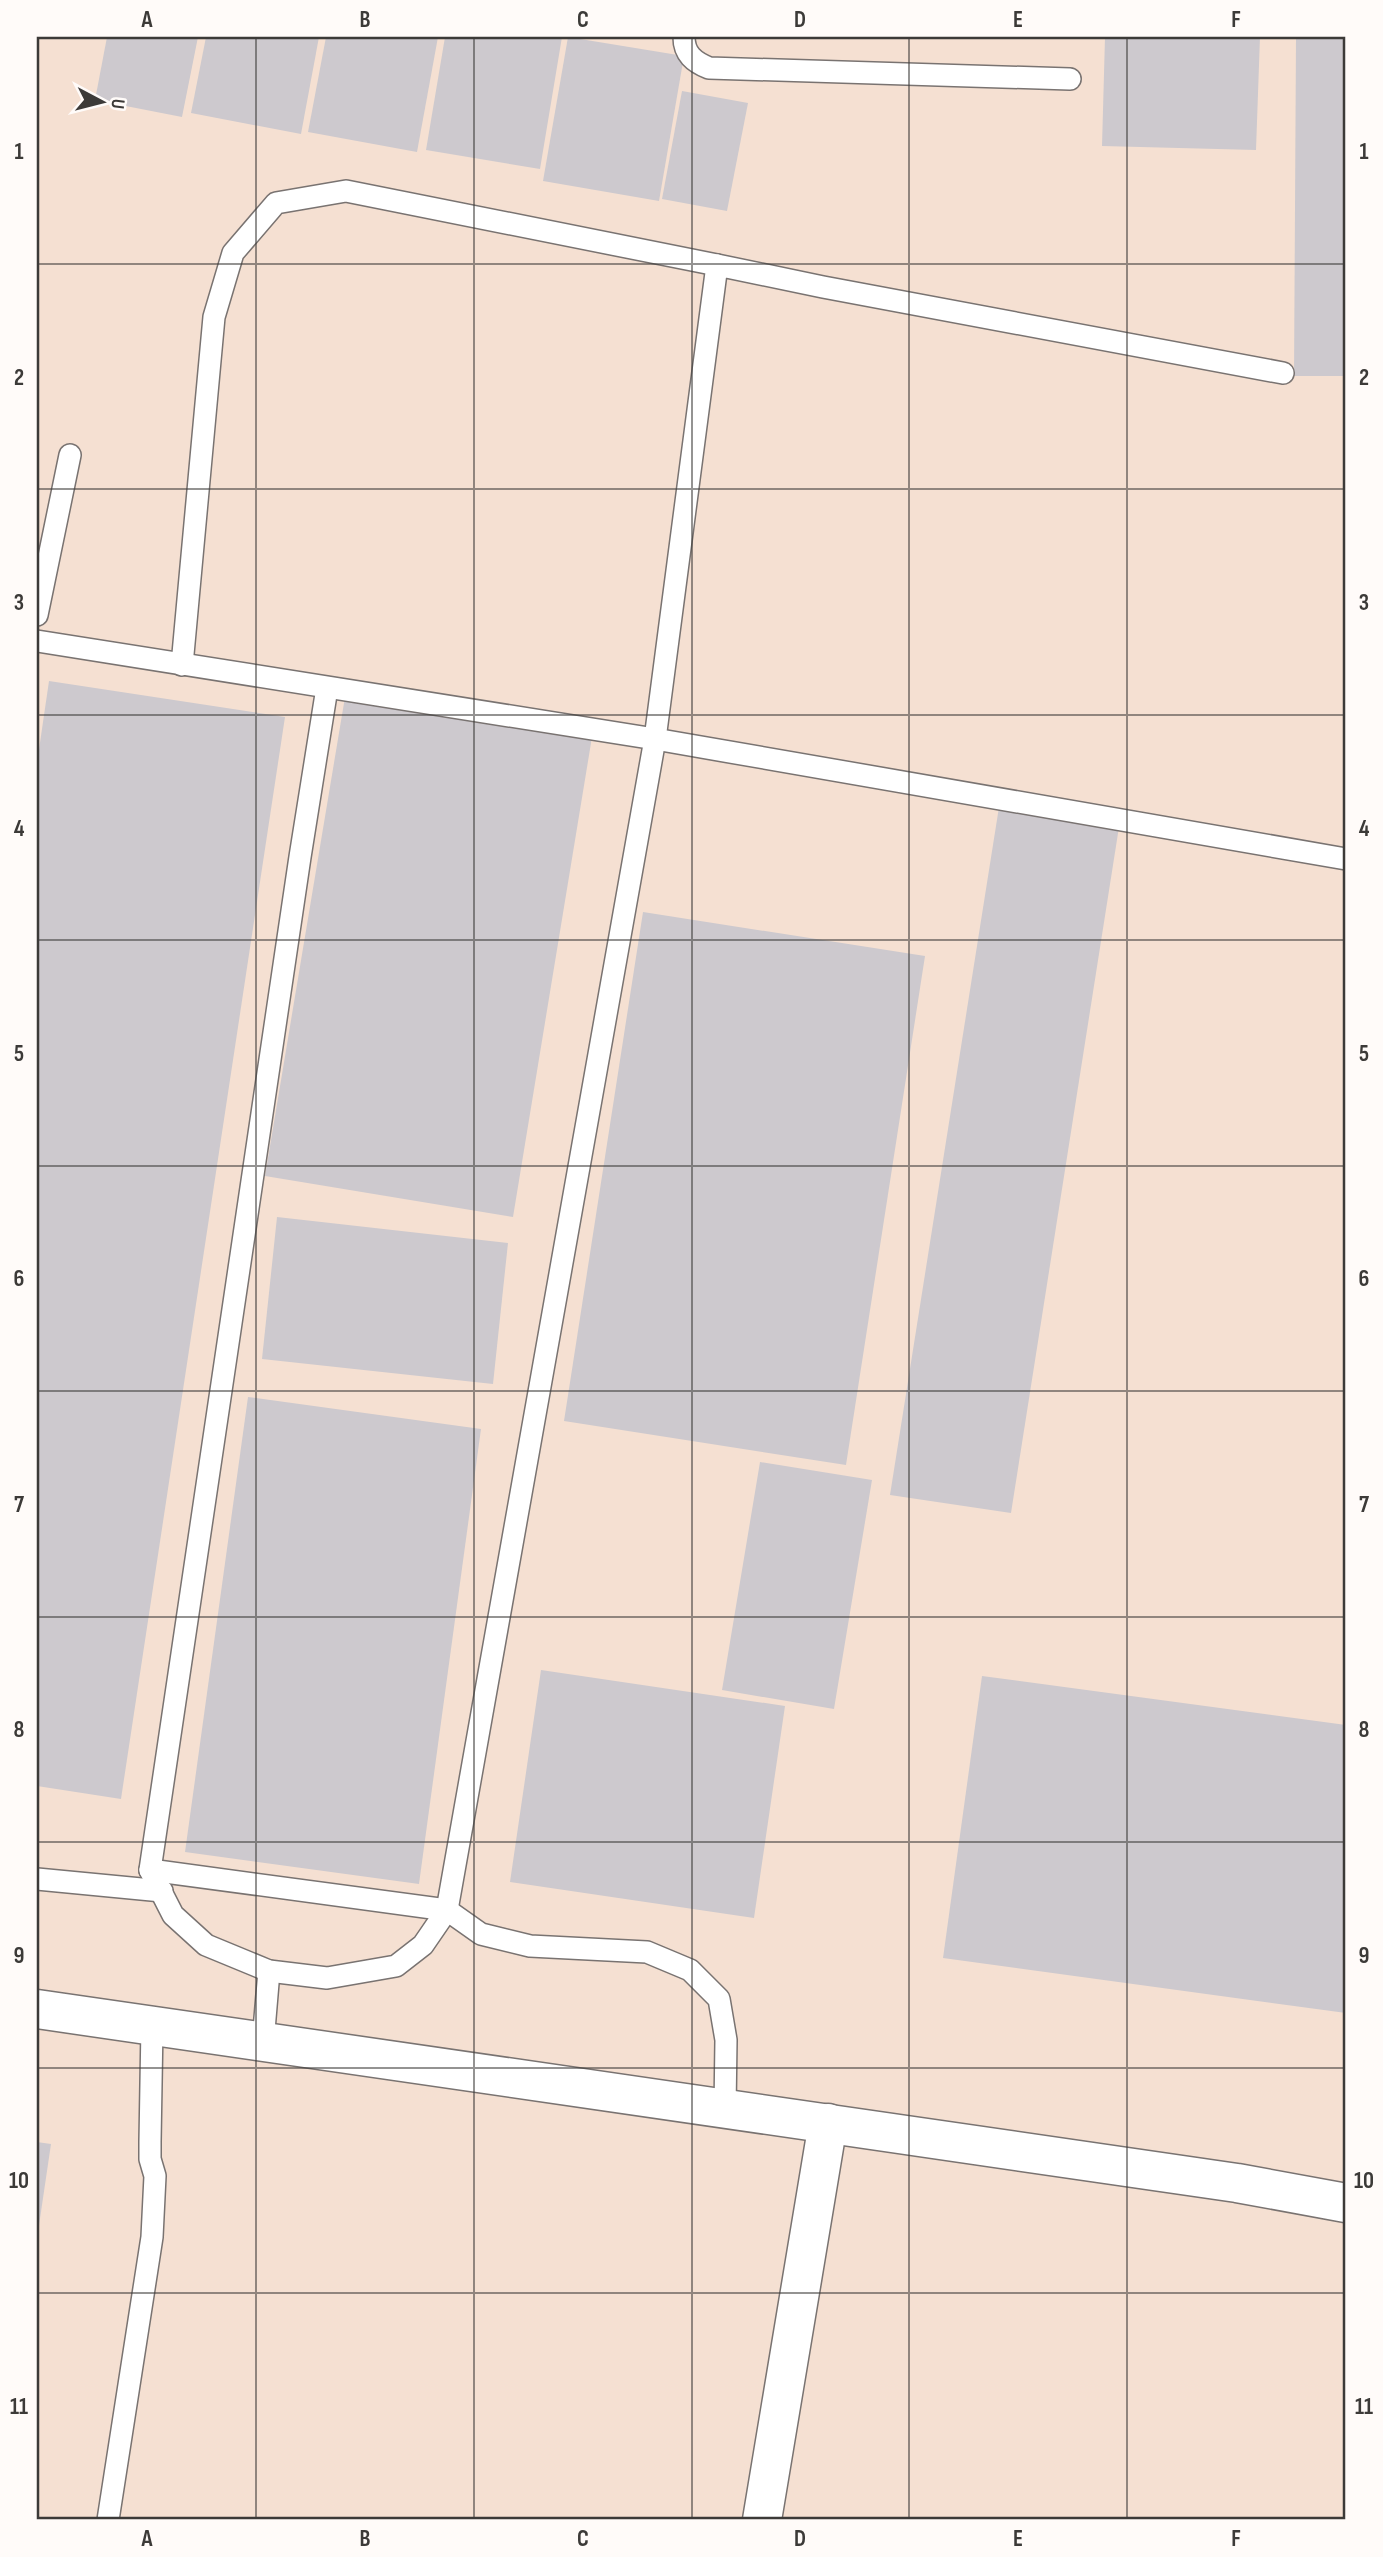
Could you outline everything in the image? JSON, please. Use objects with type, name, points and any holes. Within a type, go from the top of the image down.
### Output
[{"type":"street","points":[[37,2009],[1237,2183],[1346,2203]]},
{"type":"street","points":[[762,2520],[828,2123]]},
{"type":"lane","points":[[684,37],[684,44],[694,62],[709,68],[1070,79]]},
{"type":"lane","points":[[182,665],[214,317],[233,253],[276,203],[346,191],[837,289],[1283,373]]},
{"type":"lane","points":[[327,688],[150,1870],[173,1915],[206,1945],[269,1971],[327,1978],[396,1966],[423,1945],[447,1910],[655,738],[717,265]]},
{"type":"lane","points":[[37,615],[69,455]]},
{"type":"lane","points":[[37,641],[655,738],[1346,859]]},
{"type":"lane","points":[[150,1870],[447,1910],[481,1934],[530,1946],[647,1952],[690,1970],[719,1999],[726,2040],[725,2109]]},
{"type":"lane","points":[[37,1879],[162,1891]]},
{"type":"lane","points":[[263,2042],[269,1971]]},
{"type":"lane","points":[[108,2520],[152,2237],[155,2176],[150,2151],[152,2026]]},
{"type":"shaded area","points":[[37,37],[1346,37],[1346,2520],[37,2520]]},
{"type":"building","points":[[107,37],[198,37],[182,117],[95,100]]},
{"type":"building","points":[[206,37],[319,37],[301,134],[191,113]]},
{"type":"building","points":[[326,37],[438,37],[417,152],[308,132]]},
{"type":"building","points":[[445,37],[562,37],[540,169],[426,150]]},
{"type":"building","points":[[568,37],[684,56],[659,201],[543,181]]},
{"type":"building","points":[[1105,37],[1260,37],[1256,150],[1102,146]]},
{"type":"building","points":[[1296,37],[1346,37],[1346,376],[1294,376]]},
{"type":"building","points":[[682,91],[748,103],[727,211],[662,199]]},
{"type":"building","points":[[49,681],[285,717],[121,1799],[37,1786],[37,763]]},
{"type":"building","points":[[345,697],[592,737],[513,1217],[265,1176]]},
{"type":"building","points":[[999,807],[1119,827],[1011,1513],[890,1495]]},
{"type":"building","points":[[643,912],[925,956],[846,1465],[564,1421]]},
{"type":"building","points":[[277,1217],[508,1243],[493,1384],[262,1359]]},
{"type":"building","points":[[248,1397],[481,1429],[419,1884],[185,1852]]},
{"type":"building","points":[[760,1462],[872,1480],[834,1709],[722,1690]]},
{"type":"building","points":[[541,1670],[785,1706],[754,1918],[510,1882]]},
{"type":"building","points":[[982,1676],[1346,1725],[1346,2013],[943,1958]]},
{"type":"building","points":[[37,2142],[51,2144],[38,2232],[37,2232]]}]
